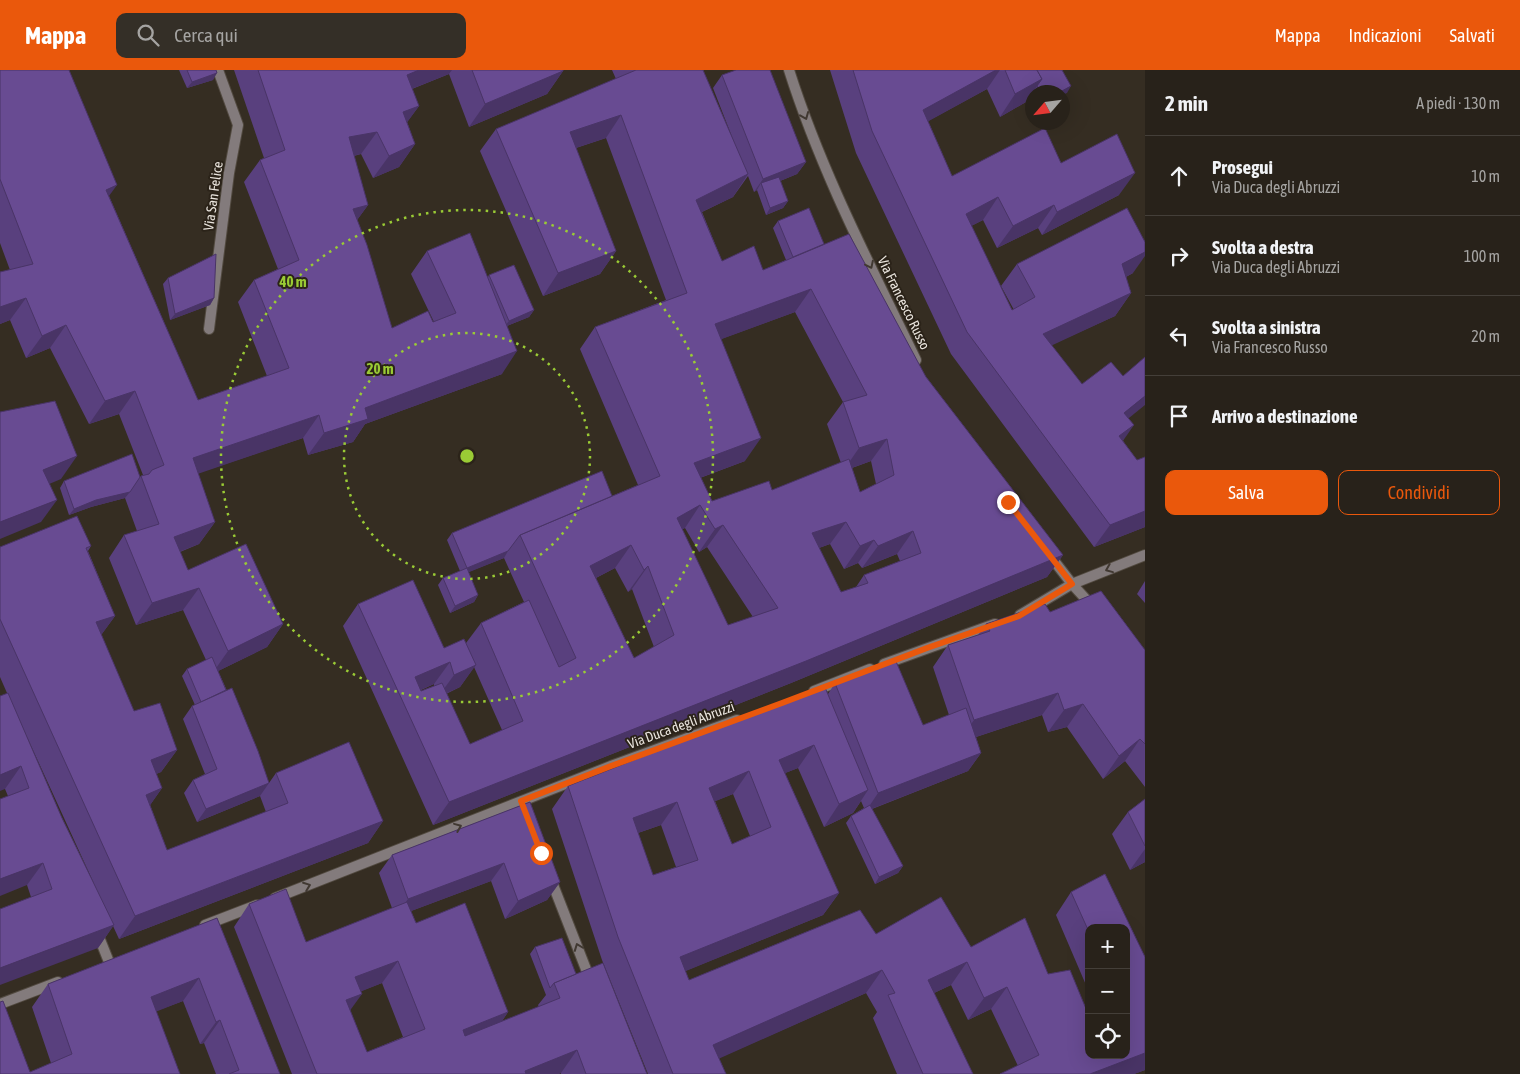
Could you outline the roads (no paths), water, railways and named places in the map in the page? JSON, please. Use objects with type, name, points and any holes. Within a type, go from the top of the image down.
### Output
[{"type":"street","name":"Via San Felice","points":[[209,329],[229,173],[238,125],[218,70]]},
{"type":"street","name":"Via Francesco Russo","points":[[790,70],[799,102],[848,219],[920,368]]},
{"type":"street","points":[[1043,547],[1097,612]]},
{"type":"street","points":[[800,696],[927,648],[1019,616],[1072,584],[1145,555]]},
{"type":"street","name":"Via Duca degli Abruzzi","points":[[197,928],[213,926],[523,806],[611,766],[746,716]]},
{"type":"street","points":[[548,871],[594,989]]},
{"type":"street","points":[[94,925],[110,962]]},
{"type":"street","points":[[0,1004],[68,978]]}]
